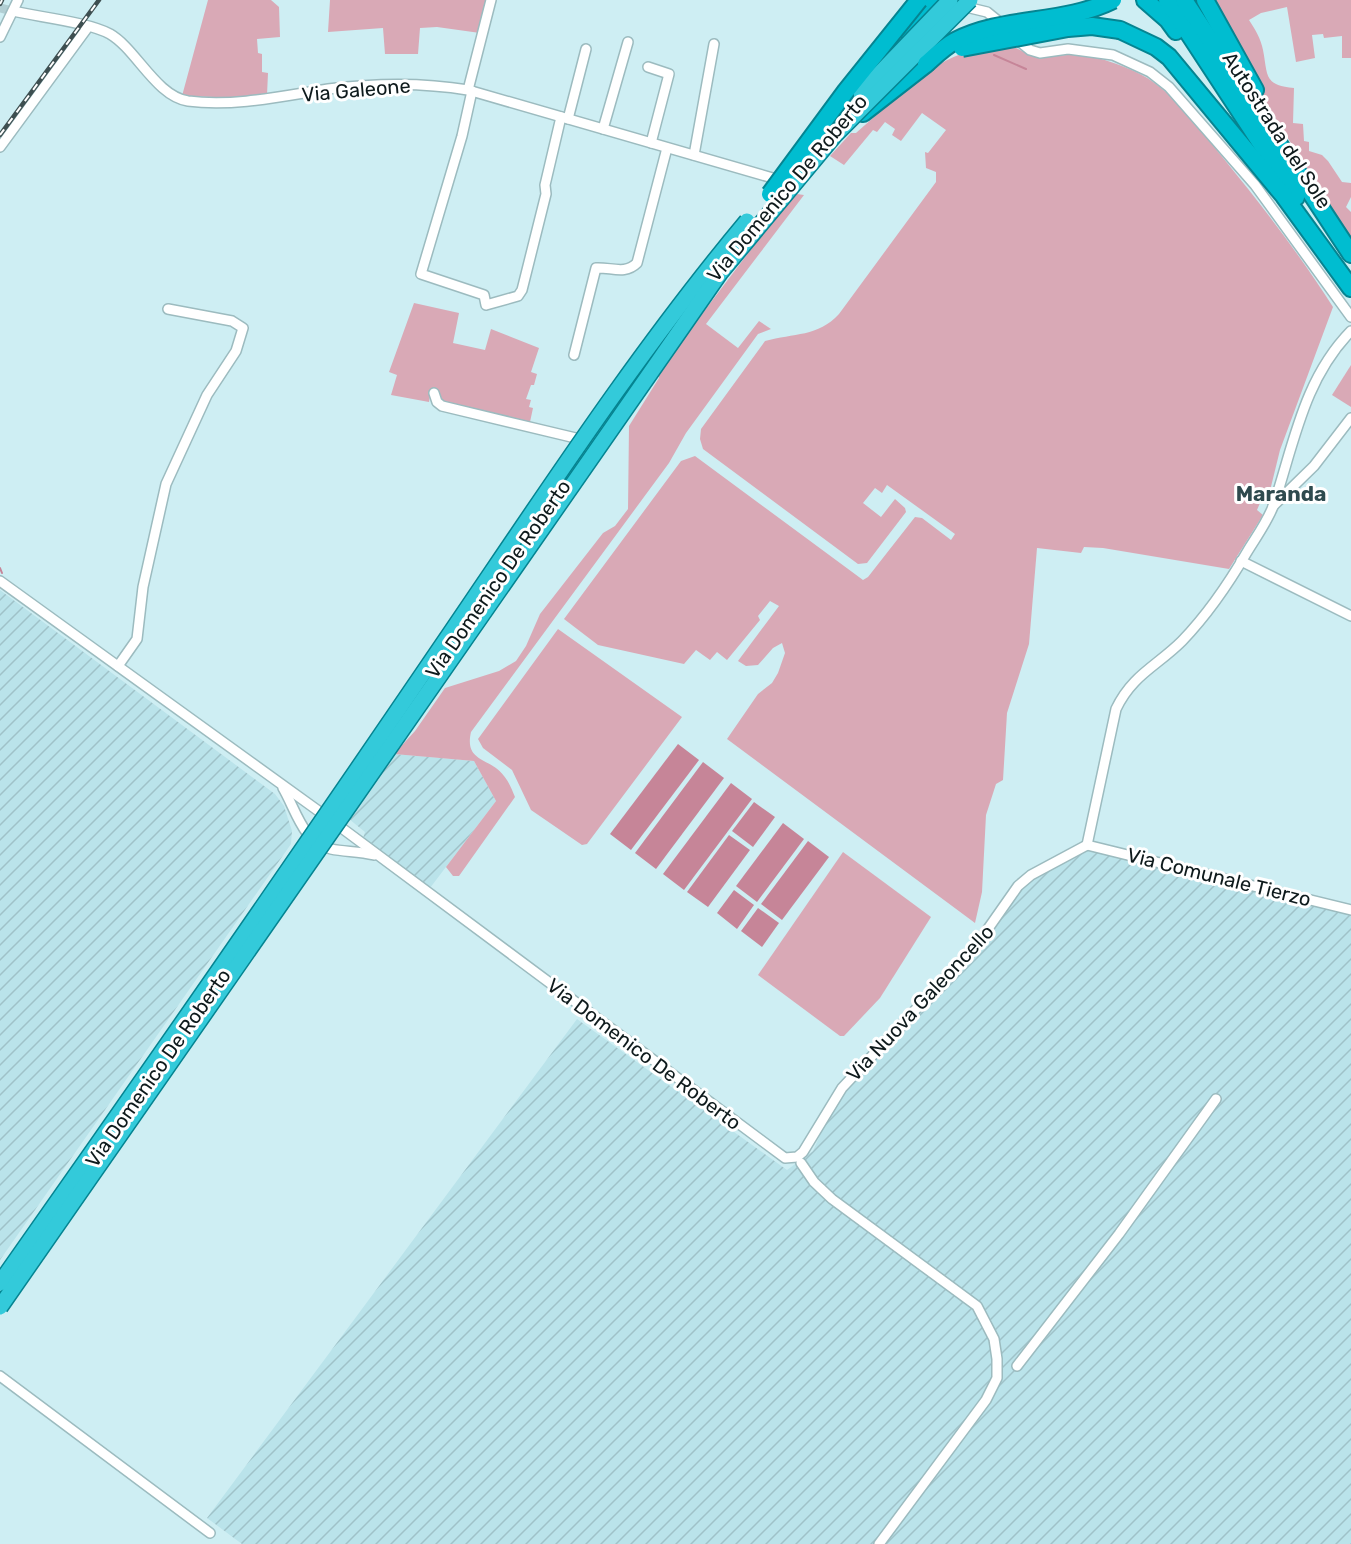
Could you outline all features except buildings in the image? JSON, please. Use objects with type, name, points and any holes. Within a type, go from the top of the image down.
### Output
[{"type":"highway","points":[[0,1284],[199,1001],[564,468],[689,293],[770,194],[846,91],[919,0]]},
{"type":"highway","points":[[888,64],[937,0]]},
{"type":"highway","points":[[770,194],[888,64],[950,0]]},
{"type":"highway","points":[[0,1307],[720,273],[834,136],[970,0]]},
{"type":"highway","points":[[834,136],[955,41],[982,31],[1075,15],[1113,0]]},
{"type":"highway","points":[[1145,0],[1168,20],[1216,86],[1248,122]]},
{"type":"highway","name":"Autostrada del Sole","points":[[1167,0],[1351,283]]},
{"type":"highway","name":"Autostrada del Sole","points":[[1184,0],[1351,255]]},
{"type":"highway","points":[[1205,0],[1317,202]]},
{"type":"highway","points":[[926,64],[970,45],[1092,26],[1120,30],[1148,43],[1168,57],[1284,196],[1351,288]]},
{"type":"street","points":[[0,37],[18,0]]},
{"type":"street","points":[[490,0],[462,136],[421,272],[425,278],[484,295],[486,304],[518,296],[522,290],[546,194],[545,185],[586,49]]},
{"type":"street","name":"Via Domenico De Roberto","points":[[0,1293],[695,297],[787,182],[880,80],[950,12],[962,6],[971,6],[987,12],[1030,50],[1040,53],[1068,50],[1092,51],[1113,56],[1150,72],[1169,87],[1255,185],[1351,316]]},
{"type":"street","name":"Via Galeone","points":[[13,11],[111,34],[152,77],[176,97],[187,101],[249,101],[386,83],[439,85],[470,91],[787,182]]},
{"type":"street","points":[[0,147],[88,27]]},
{"type":"street","points":[[603,129],[628,42]]},
{"type":"street","points":[[694,155],[714,44]]},
{"type":"street","points":[[648,67],[669,74],[651,143]]},
{"type":"street","points":[[574,355],[596,268],[624,271],[637,263],[667,148]]},
{"type":"street","points":[[118,666],[137,639],[143,587],[166,484],[207,395],[236,351],[243,328],[232,321],[168,309]]},
{"type":"street","points":[[1273,506],[1280,477],[1317,375],[1348,334]]},
{"type":"street","points":[[434,393],[437,402],[442,406],[593,442]]},
{"type":"street","points":[[1087,845],[1116,709],[1122,695],[1131,683],[1180,642],[1196,625],[1241,561],[1273,506],[1314,466],[1351,418]]},
{"type":"street","points":[[1241,561],[1351,616]]},
{"type":"street","name":"Via Domenico De Roberto","points":[[0,581],[331,820],[780,1156],[799,1160]]},
{"type":"street","name":"Via Domenico De Roberto","points":[[280,783],[304,830],[315,843],[334,850],[354,850],[378,856]]},
{"type":"street","name":"Via Comunale Tierzo","points":[[1087,845],[1351,910]]},
{"type":"street","name":"Via Nuova Galeoncello","points":[[799,1160],[842,1088],[978,943],[1018,886],[1031,875],[1087,845]]},
{"type":"street","points":[[1017,1366],[1119,1234],[1216,1099]]},
{"type":"street","points":[[799,1160],[814,1182],[832,1199],[977,1306],[994,1339],[997,1378],[986,1400],[879,1544]]},
{"type":"street","points":[[0,1270],[20,1264]]},
{"type":"street","points":[[0,1377],[210,1533]]},
{"type":"shaded area","points":[[208,0],[271,0],[279,7],[280,37],[257,39],[258,53],[262,54],[262,72],[268,73],[267,95],[245,98],[182,96]]},
{"type":"shaded area","points":[[330,0],[488,0],[480,33],[437,27],[420,28],[418,54],[385,54],[383,28],[328,32]]},
{"type":"shaded area","points":[[1210,0],[1351,0],[1351,58],[1342,58],[1342,36],[1324,38],[1323,34],[1312,35],[1315,58],[1296,62],[1287,7],[1261,13],[1249,20],[1261,42],[1269,77],[1277,84],[1294,88],[1293,123],[1303,124],[1304,141],[1309,142],[1309,151],[1322,155],[1342,182],[1351,183],[1351,197],[1346,207],[1351,212],[1351,238],[1263,99]]},
{"type":"shaded area","points":[[1011,45],[1032,55],[1074,55],[1104,60],[1134,71],[1160,87],[1194,122],[1253,195],[1333,307],[1280,450],[1267,503],[1260,503],[1257,510],[1263,515],[1229,569],[1103,548],[1084,547],[1081,553],[1037,548],[1029,644],[1007,713],[1003,780],[996,784],[986,815],[982,892],[975,923],[727,739],[758,694],[772,683],[778,673],[785,653],[782,643],[773,648],[758,665],[746,666],[738,661],[779,606],[770,601],[758,616],[760,620],[727,660],[717,652],[710,660],[696,650],[684,664],[598,645],[564,619],[681,461],[695,456],[863,580],[868,577],[915,517],[922,518],[951,540],[955,534],[887,485],[882,493],[875,488],[863,503],[881,517],[895,499],[905,508],[906,512],[867,563],[858,564],[703,449],[700,439],[701,429],[765,341],[814,331],[839,314],[936,182],[936,172],[926,168],[925,152],[928,153],[946,130],[922,113],[901,141],[892,135],[895,129],[885,122],[877,132],[873,130],[844,165],[830,156],[851,133],[856,133],[909,86],[938,65],[970,51]]},
{"type":"shaded area","points":[[797,194],[804,195],[706,324],[738,348],[759,321],[771,329],[758,334],[686,433],[669,463],[471,732],[471,749],[475,755],[492,765],[504,776],[515,797],[459,876],[453,876],[446,867],[496,801],[474,761],[394,754],[415,731],[445,688],[499,671],[516,661],[526,646],[540,614],[603,533],[615,526],[628,509],[629,426],[659,378],[658,372],[774,219]]},
{"type":"shaded area","points":[[414,303],[459,313],[453,343],[485,350],[491,329],[539,348],[531,372],[537,374],[526,399],[531,400],[529,407],[533,408],[530,422],[442,401],[431,390],[429,402],[391,395],[397,375],[389,372]]},
{"type":"shaded area","points":[[1351,365],[1351,407],[1332,395]]},
{"type":"shaded area","points":[[0,590],[275,794],[284,806],[292,831],[291,844],[0,1260]]},
{"type":"shaded area","points":[[558,629],[682,717],[587,844],[582,845],[531,810],[512,770],[483,748],[478,739]]},
{"type":"shaded area","points":[[678,744],[699,760],[631,850],[610,834]]},
{"type":"shaded area","points":[[394,754],[474,761],[496,801],[430,888],[363,838],[365,832],[349,819]]},
{"type":"shaded area","points":[[703,762],[724,778],[656,869],[635,853]]},
{"type":"shaded area","points":[[731,783],[752,799],[684,890],[663,874]]},
{"type":"shaded area","points":[[754,802],[775,817],[753,847],[732,831]]},
{"type":"shaded area","points":[[783,823],[804,839],[757,902],[736,886]]},
{"type":"shaded area","points":[[729,835],[750,850],[708,907],[687,892]]},
{"type":"shaded area","points":[[808,841],[829,857],[782,920],[761,904]]},
{"type":"shaded area","points":[[1089,848],[1351,914],[1351,1544],[242,1544],[207,1518],[577,1019],[787,1170],[813,1151],[827,1119],[842,1095],[998,925],[1016,895],[1036,876]]},
{"type":"shaded area","points":[[843,852],[931,917],[880,998],[844,1036],[840,1036],[758,975]]},
{"type":"shaded area","points":[[734,890],[754,905],[737,929],[717,913]]},
{"type":"shaded area","points":[[758,908],[779,923],[762,947],[741,931]]},
{"type":"waterway","points":[[994,55],[1026,69]]},
{"type":"waterway","points":[[0,568],[2,573]]},
{"type":"tunnel","points":[[0,8],[13,11]]},
{"type":"railway","points":[[0,4],[2,0]]},
{"type":"railway","points":[[0,135],[99,0]]},
{"type":"district","name":"Maranda","points":[[1281,493]]}]
